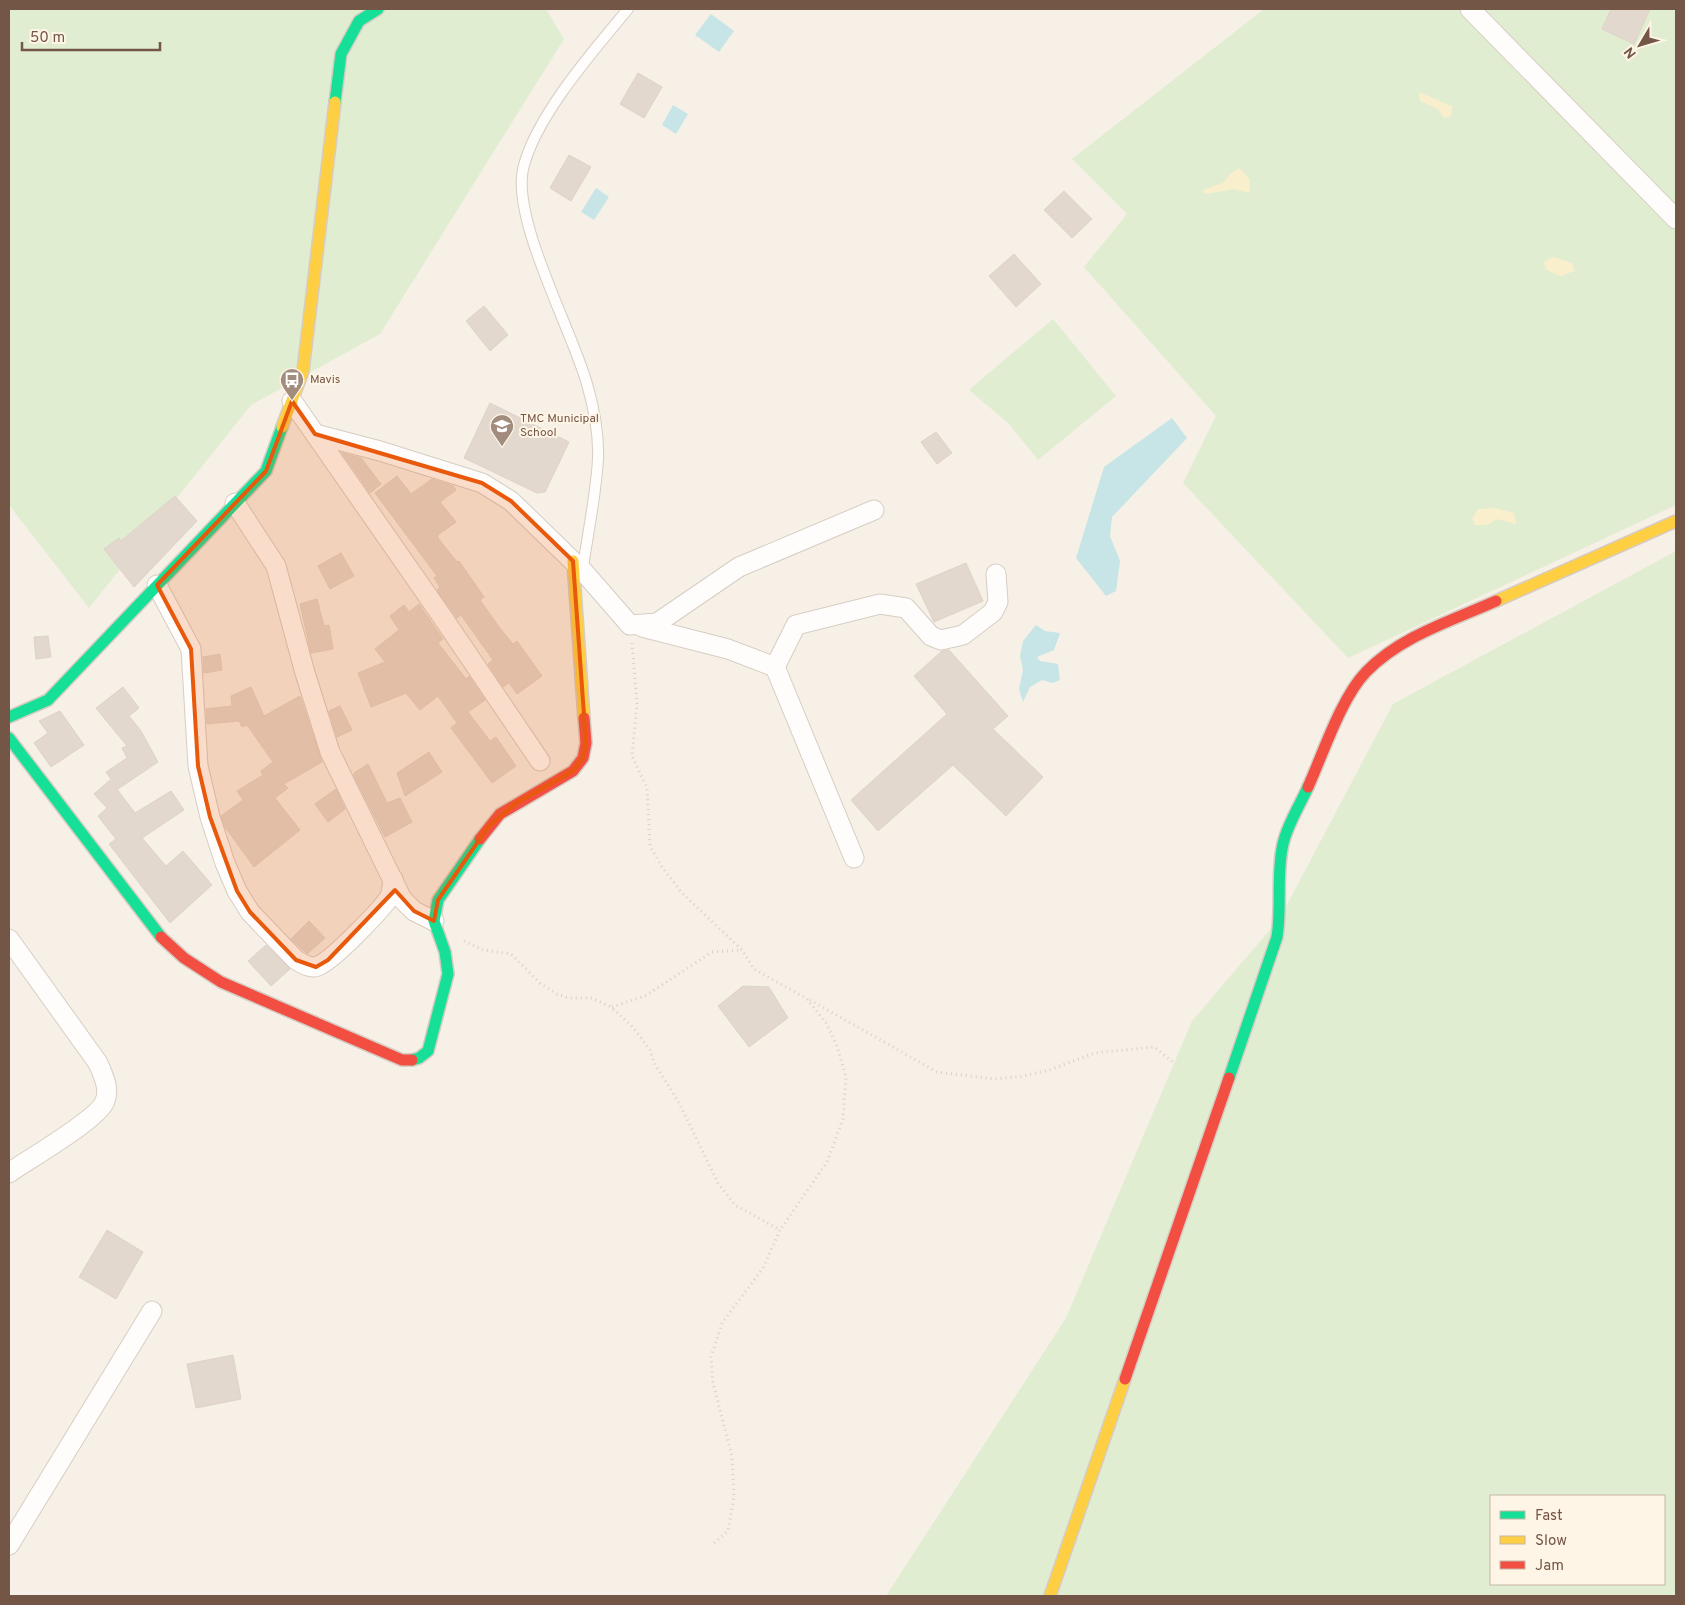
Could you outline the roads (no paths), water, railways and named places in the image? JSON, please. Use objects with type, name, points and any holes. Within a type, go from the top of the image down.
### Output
[{"type":"street","points":[[9,718],[48,700],[266,471],[303,371],[341,54],[359,21],[378,9]]},
{"type":"street","points":[[1470,9],[1676,219]]},
{"type":"street","points":[[292,401],[440,612],[540,761]]},
{"type":"street","points":[[315,434],[380,450],[482,483],[511,501],[578,566],[630,625],[728,648],[775,667],[854,858]]},
{"type":"street","points":[[235,503],[276,566],[305,673],[330,752],[407,905],[434,921]]},
{"type":"street","points":[[630,625],[657,623],[739,567],[874,510]]},
{"type":"street","points":[[1050,1596],[1277,937],[1281,913],[1280,860],[1284,842],[1348,698],[1365,673],[1386,654],[1412,638],[1676,521]]},
{"type":"street","points":[[9,738],[167,945],[186,961],[251,998],[304,1018],[402,1060],[413,1062],[422,1058],[428,1051],[448,974],[445,952],[434,921],[438,900],[488,827],[500,814],[573,771],[583,758],[586,742],[578,566]]},
{"type":"street","points":[[775,667],[796,625],[880,604],[906,608],[931,636],[941,640],[963,636],[993,612],[998,602],[996,574]]},
{"type":"street","points":[[157,586],[191,649],[200,775],[210,817],[225,863],[237,892],[250,912],[296,960],[306,966],[316,967],[328,960],[379,909],[390,896],[393,879]]},
{"type":"street","points":[[9,939],[98,1063],[106,1082],[105,1101],[92,1117],[9,1172]]},
{"type":"street","points":[[9,1545],[152,1311]]},
{"type":"lane","points":[[578,566],[598,459],[597,430],[587,384],[532,236],[522,197],[523,171],[531,142],[584,62],[628,9]]},
{"type":"water","points":[[711,14],[734,31],[719,52],[695,35]]},
{"type":"water","points":[[673,105],[688,114],[676,134],[662,125]]},
{"type":"water","points":[[596,188],[609,197],[594,220],[581,212]]},
{"type":"water","points":[[1172,418],[1187,438],[1112,517],[1110,536],[1120,561],[1116,591],[1106,596],[1076,558],[1104,467]]},
{"type":"water","points":[[1036,625],[1045,631],[1060,633],[1054,650],[1037,657],[1040,661],[1058,664],[1060,680],[1053,683],[1042,680],[1030,687],[1023,702],[1019,689],[1023,670],[1020,656],[1023,641]]},
{"type":"place","name":"Mavis","points":[[292,401]]},
{"type":"place","name":"TMC Municipal School","points":[[502,447]]}]
